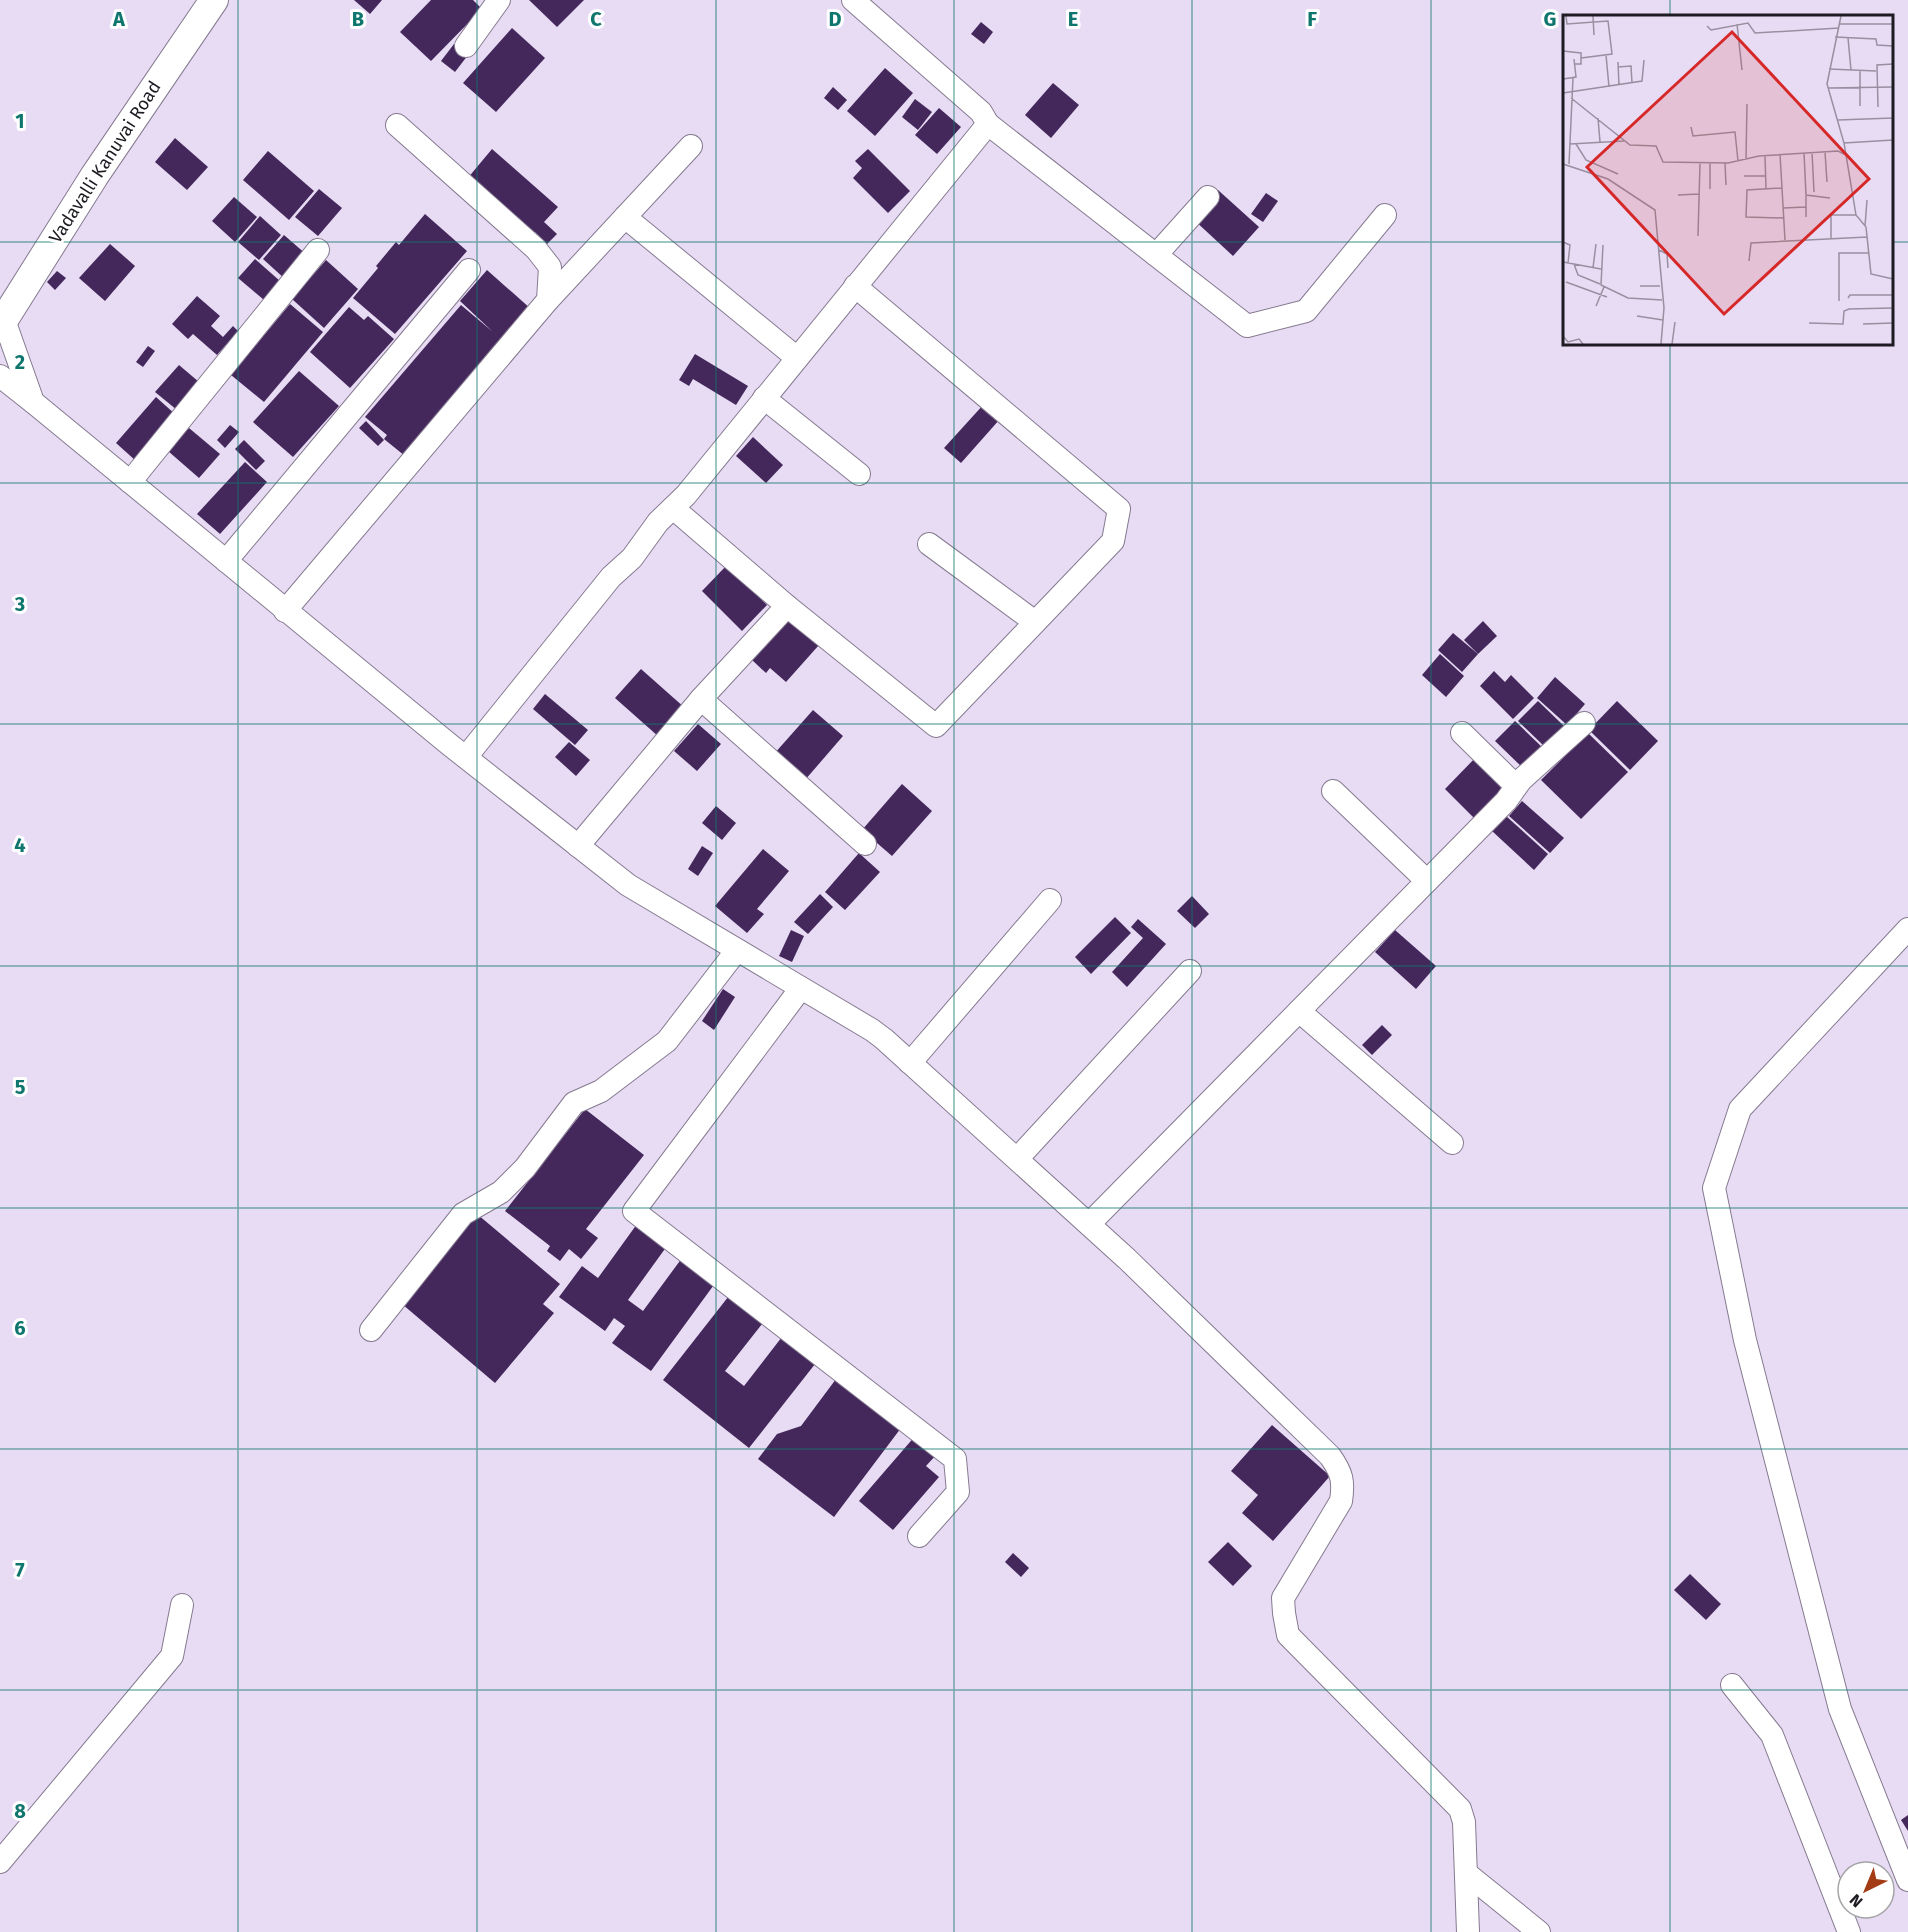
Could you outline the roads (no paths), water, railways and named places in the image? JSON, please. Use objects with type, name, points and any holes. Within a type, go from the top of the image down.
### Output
[{"type":"street","name":"Vadavalli Kanuvai Road","points":[[2,323],[95,175],[214,0]]},
{"type":"street","points":[[466,46],[499,0]]},
{"type":"street","points":[[853,0],[981,112],[988,124],[1247,326],[1306,311],[1385,215]]},
{"type":"street","points":[[466,757],[611,577],[632,558],[658,522],[673,508],[988,124]]},
{"type":"street","points":[[397,125],[536,249],[550,267],[548,300]]},
{"type":"street","points":[[285,611],[548,300],[691,146]]},
{"type":"street","points":[[1156,255],[1208,196]]},
{"type":"street","points":[[625,217],[797,358]]},
{"type":"street","points":[[130,482],[318,250]]},
{"type":"street","points":[[226,561],[469,270]]},
{"type":"street","points":[[673,508],[787,606],[936,726],[1113,541],[1119,509],[855,286]]},
{"type":"street","points":[[2,323],[33,402]]},
{"type":"street","points":[[0,376],[285,611],[628,885],[872,1030],[1089,1224],[1330,1456],[1341,1471],[1343,1487],[1341,1501],[1283,1598],[1288,1635],[1460,1809],[1464,1822],[1468,1932]]},
{"type":"street","points":[[764,398],[859,474]]},
{"type":"street","points":[[928,544],[1035,622]]},
{"type":"street","points":[[578,846],[701,699],[787,606]]},
{"type":"street","points":[[701,699],[865,844]]},
{"type":"street","points":[[1089,1224],[1506,801],[1521,780],[1584,723]]},
{"type":"street","points":[[1462,733],[1516,786]]},
{"type":"street","points":[[1333,791],[1427,881]]},
{"type":"street","points":[[910,1063],[1050,900]]},
{"type":"street","points":[[1908,929],[1740,1109],[1714,1188],[1745,1340],[1840,1709],[1908,1880]]},
{"type":"street","points":[[371,1330],[463,1214],[501,1192],[525,1168],[574,1103],[601,1091],[667,1041],[737,950]]},
{"type":"street","points":[[1017,1159],[1190,971]]},
{"type":"street","points":[[801,988],[634,1211],[955,1459],[958,1492],[919,1536]]},
{"type":"street","points":[[1299,1011],[1452,1143]]},
{"type":"street","points":[[0,1862],[172,1656],[182,1605]]},
{"type":"street","points":[[1732,1685],[1772,1735],[1850,1932]]},
{"type":"street","points":[[1466,1873],[1539,1932]]}]
